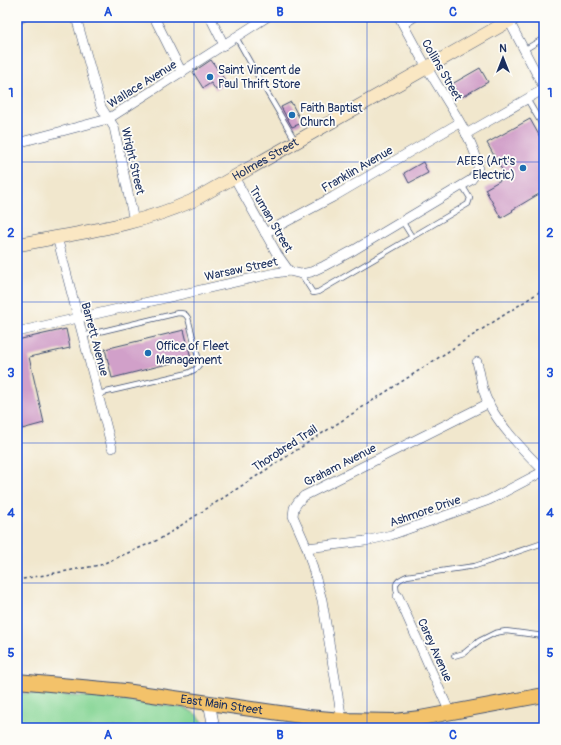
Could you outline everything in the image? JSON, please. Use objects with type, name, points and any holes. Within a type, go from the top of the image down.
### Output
[{"type":"main road","name":"Holmes Street","points":[[17,245],[134,220],[178,207],[203,195],[512,19]]},
{"type":"main road","name":"East Main Street","points":[[17,681],[125,691],[308,717],[342,720],[414,721],[544,695]]},
{"type":"street","points":[[17,20],[23,17]]},
{"type":"street","name":"Wright Street","points":[[76,17],[101,107],[114,127],[134,220]]},
{"type":"street","points":[[154,17],[182,73]]},
{"type":"street","points":[[210,17],[224,45]]},
{"type":"street","name":"Wallace Avenue","points":[[17,143],[108,119],[182,73],[267,17]]},
{"type":"street","points":[[401,21],[414,17]]},
{"type":"street","points":[[301,274],[311,272],[402,221],[471,180],[476,174],[478,169],[475,153],[466,134],[544,88],[524,50],[512,19]]},
{"type":"street","name":"Collins Street","points":[[401,21],[466,134]]},
{"type":"street","name":"Franklin Avenue","points":[[265,233],[340,193],[459,123]]},
{"type":"street","name":"Truman Street","points":[[234,177],[277,254],[289,271]]},
{"type":"street","name":"Barrett Avenue","points":[[57,237],[77,319],[112,448]]},
{"type":"street","name":"Warsaw Street","points":[[17,332],[241,280],[289,271],[301,274]]},
{"type":"street","points":[[477,362],[484,393],[493,411],[512,437],[544,471]]},
{"type":"street","name":"Graham Avenue","points":[[342,720],[322,600],[307,548],[293,516],[294,508],[304,496],[489,403]]},
{"type":"street","name":"Ashmore Drive","points":[[307,548],[365,541],[391,535],[489,500],[544,471]]},
{"type":"street","name":"Carey Avenue","points":[[398,596],[450,713]]},
{"type":"street","points":[[209,702],[214,728]]},
{"type":"lane","points":[[236,37],[296,142]]},
{"type":"lane","points":[[524,50],[544,38]]},
{"type":"lane","points":[[527,99],[544,128]]},
{"type":"lane","points":[[301,274],[313,292],[318,292],[468,204],[470,198],[462,185]]},
{"type":"lane","points":[[402,221],[412,237]]},
{"type":"lane","points":[[82,336],[178,313],[186,314],[188,318],[200,364],[196,370],[98,394]]},
{"type":"lane","points":[[398,596],[396,584],[401,578],[475,566],[540,544]]},
{"type":"lane","points":[[454,656],[464,653],[479,641],[495,633],[506,632],[544,636]]},
{"type":"path","name":"Thorobred Trail","points":[[17,580],[100,565],[160,539],[335,426],[451,348],[544,289]]},
{"type":"green space","points":[[17,693],[92,697],[185,708],[198,716],[206,728],[17,728]]},
{"type":"building","name":"Saint Vincent de Paul Thrift Store","points":[[211,60],[227,83],[216,90],[211,83],[203,88],[193,72]]},
{"type":"building","points":[[480,68],[488,82],[460,98],[452,84]]},
{"type":"building","name":"Faith Baptist Church","points":[[291,102],[302,123],[292,127],[281,107]]},
{"type":"building","name":"AEES (Art's Electric)","points":[[530,119],[544,144],[544,191],[501,218],[485,189],[506,177],[487,143]]},
{"type":"building","points":[[423,162],[428,173],[409,183],[404,173]]},
{"type":"building","points":[[66,329],[70,348],[29,357],[44,423],[22,429],[17,405],[17,340]]},
{"type":"building","name":"Office of Fleet Management","points":[[184,330],[191,358],[112,378],[105,349]]},
{"type":"place","name":"Saint Vincent de Paul Thrift Store","points":[[210,77]]},
{"type":"place","name":"Faith Baptist Church","points":[[292,115]]},
{"type":"place","name":"AEES (Art's Electric)","points":[[523,168]]},
{"type":"place","name":"Office of Fleet Management","points":[[148,353]]}]
